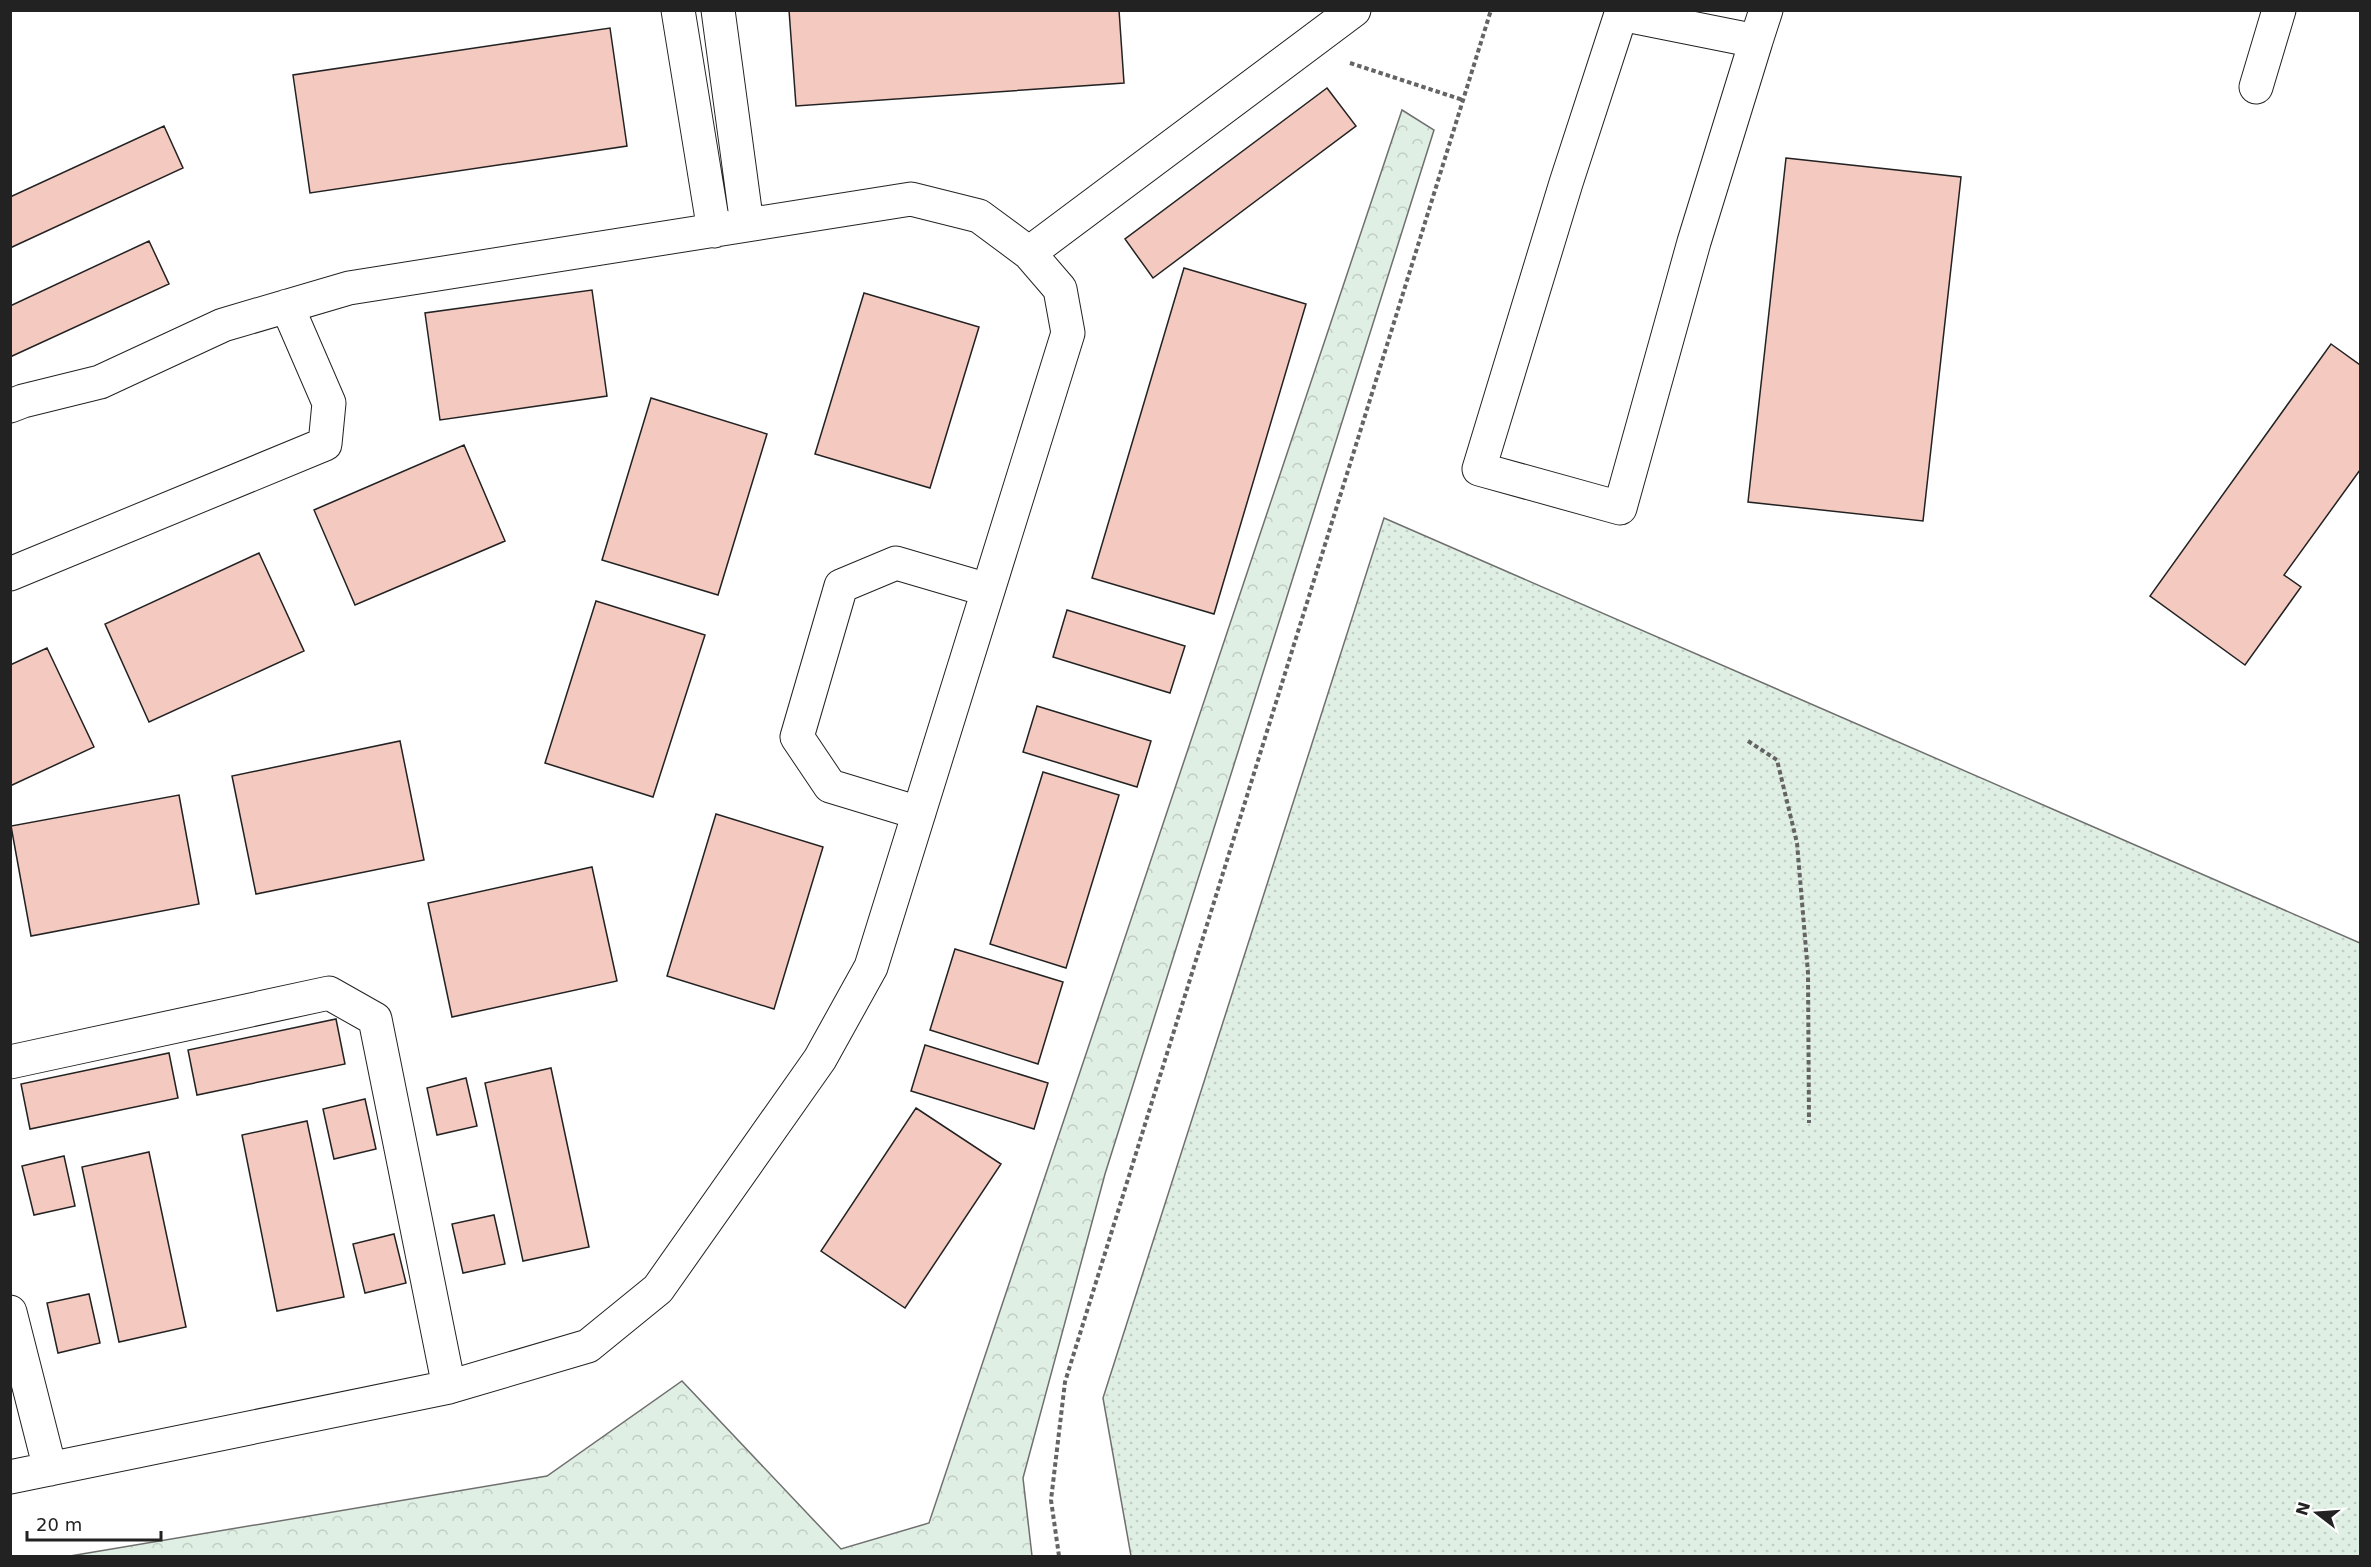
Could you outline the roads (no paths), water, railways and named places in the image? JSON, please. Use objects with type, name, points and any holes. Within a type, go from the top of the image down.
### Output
[{"type":"lane","points":[[678,10],[714,231]]},
{"type":"lane","points":[[718,10],[747,225]]},
{"type":"lane","points":[[1029,253],[1354,10]]},
{"type":"lane","points":[[1756,41],[1622,14],[1566,183],[1479,469],[1620,507],[1694,242],[1766,10]]},
{"type":"lane","points":[[2256,87],[2279,10]]},
{"type":"lane","points":[[10,406],[100,382],[223,325],[349,288],[910,200],[979,216],[1029,253],[1060,289],[1068,333],[871,967],[820,1059],[658,1289],[588,1346],[449,1388],[10,1477]]},
{"type":"lane","points":[[10,574],[325,444],[328,403],[287,306]]},
{"type":"lane","points":[[919,813],[830,786],[797,737],[842,586],[896,563],[988,590]]},
{"type":"lane","points":[[10,1062],[329,993],[375,1019],[449,1388]]},
{"type":"lane","points":[[10,1312],[50,1469]]}]
